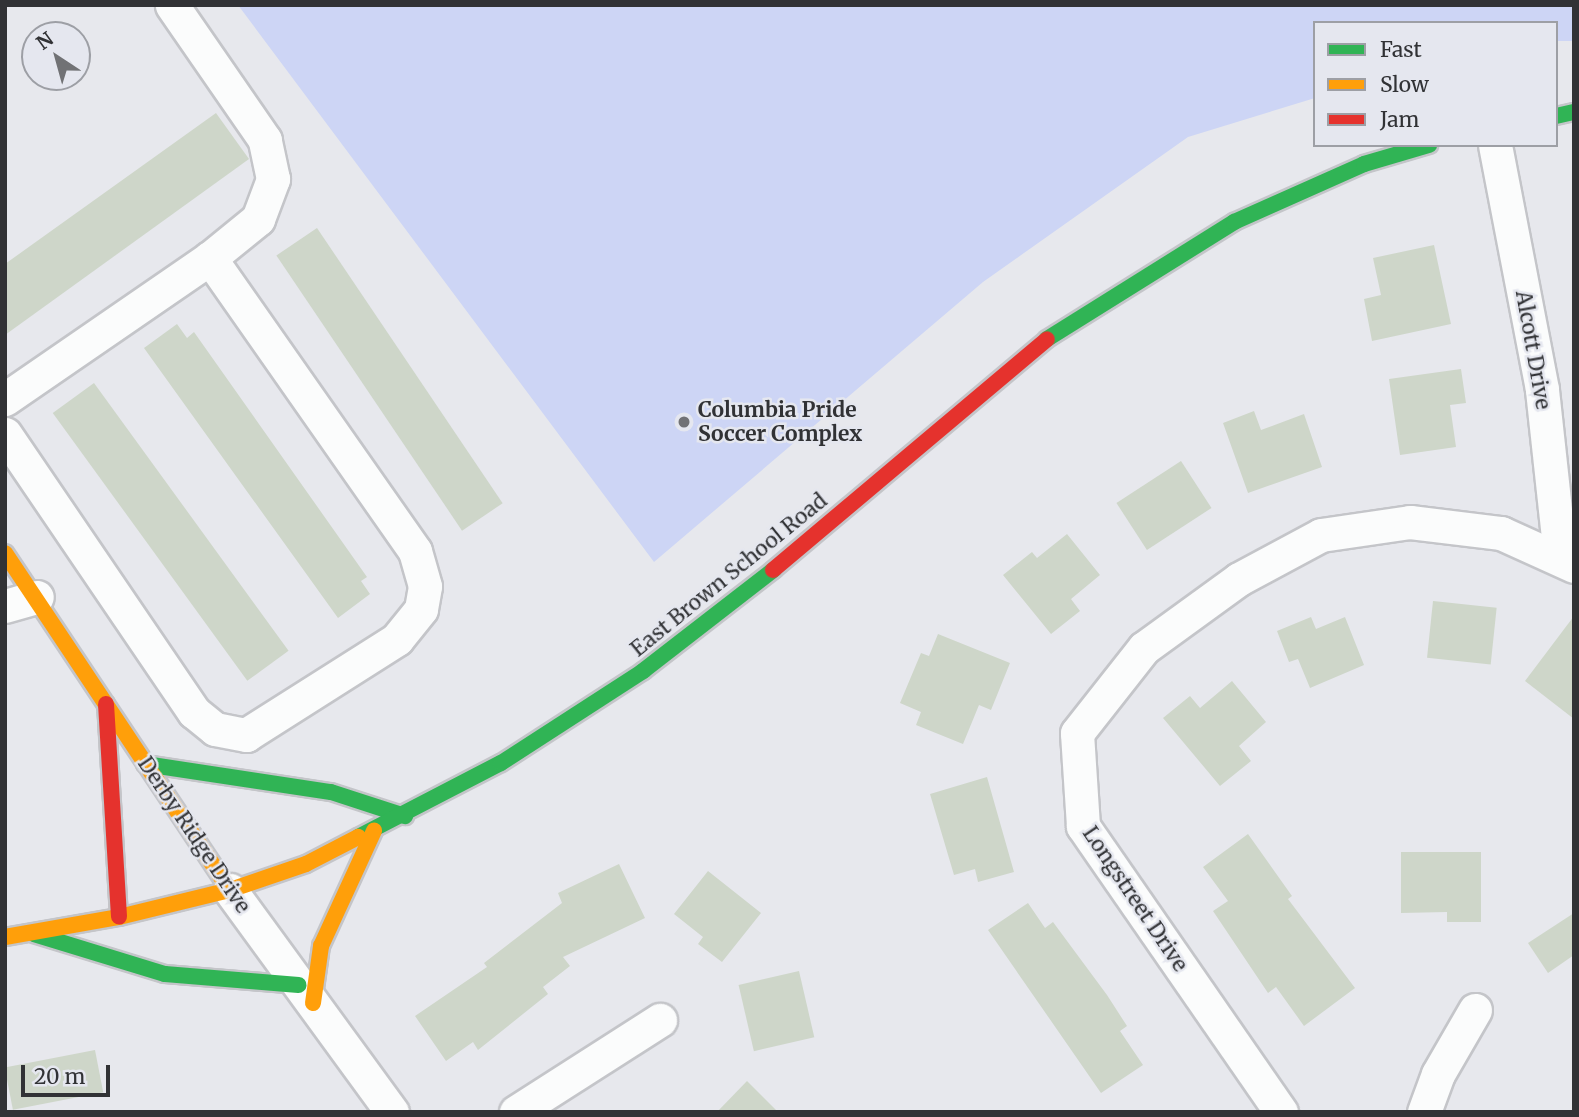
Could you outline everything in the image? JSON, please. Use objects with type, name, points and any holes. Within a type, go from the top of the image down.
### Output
[{"type":"main road","name":"East Brown School Road","points":[[5,937],[119,917],[230,890],[306,864],[405,816],[501,763],[643,671],[732,606],[1058,329],[1234,222],[1364,164],[1422,147]]},
{"type":"main road","name":"Derby Ridge Drive","points":[[5,553],[21,601],[106,702],[230,890]]},
{"type":"main road","points":[[106,702],[119,917]]},
{"type":"main road","points":[[145,764],[331,792],[405,816]]},
{"type":"main road","points":[[29,933],[165,974],[306,994],[321,946],[374,831]]},
{"type":"street","points":[[5,399],[210,258],[258,219],[273,179],[265,141],[172,5]]},
{"type":"street","name":"Alcott Drive","points":[[1495,147],[1542,390],[1567,561]]},
{"type":"street","points":[[5,435],[194,712],[215,729],[246,735],[397,639],[421,609],[425,586],[415,551],[210,258]]},
{"type":"street","name":"Longstreet Drive","points":[[1281,1112],[1083,826],[1077,733],[1144,648],[1239,579],[1321,535],[1410,522],[1501,533],[1567,561]]},
{"type":"street","name":"Derby Ridge Drive","points":[[230,890],[392,1112]]},
{"type":"street","points":[[1424,1112],[1438,1074],[1475,1010]]},
{"type":"street","points":[[516,1112],[660,1020]]},
{"type":"shaded area","name":"Columbia Pride Soccer Complex","points":[[238,5],[1574,5],[1574,41],[1558,41],[1558,21],[1313,21],[1313,99],[1188,137],[983,282],[654,562]]},
{"type":"building","points":[[216,113],[249,159],[5,335],[5,264]]},
{"type":"building","points":[[317,228],[503,503],[462,531],[276,255]]},
{"type":"building","points":[[1434,245],[1451,324],[1372,341],[1364,299],[1381,295],[1373,258]]},
{"type":"building","points":[[177,324],[187,338],[194,332],[367,577],[361,581],[370,594],[338,618],[144,348]]},
{"type":"building","points":[[1461,369],[1466,403],[1450,405],[1456,447],[1400,455],[1389,379]]},
{"type":"building","points":[[94,383],[289,651],[247,681],[53,413]]},
{"type":"building","points":[[1254,411],[1261,430],[1304,414],[1322,467],[1248,493],[1223,423]]},
{"type":"building","points":[[1181,461],[1211,508],[1147,550],[1116,503]]},
{"type":"building","points":[[1067,534],[1100,575],[1071,599],[1080,611],[1051,634],[1003,575],[1032,552],[1037,558]]},
{"type":"building","points":[[1433,601],[1497,608],[1491,664],[1427,658]]},
{"type":"building","points":[[1574,616],[1574,719],[1525,681]]},
{"type":"building","points":[[1311,617],[1316,629],[1345,617],[1364,665],[1310,688],[1298,659],[1289,662],[1277,631]]},
{"type":"building","points":[[938,634],[1010,663],[991,710],[979,705],[963,744],[916,725],[921,712],[900,703],[921,653],[929,656]]},
{"type":"building","points":[[1232,681],[1266,722],[1239,746],[1251,761],[1220,786],[1163,718],[1190,696],[1200,708]]},
{"type":"building","points":[[987,777],[1014,872],[978,882],[975,869],[954,875],[930,794]]},
{"type":"building","points":[[1248,834],[1292,896],[1288,899],[1355,988],[1304,1026],[1276,987],[1268,993],[1213,911],[1228,901],[1203,867]]},
{"type":"building","points":[[1401,852],[1481,852],[1481,922],[1447,922],[1447,912],[1401,913]]},
{"type":"building","points":[[619,864],[645,918],[563,957],[570,966],[543,987],[548,994],[478,1050],[473,1042],[446,1061],[415,1016],[487,967],[484,963],[562,903],[558,893]]},
{"type":"building","points":[[708,871],[761,913],[722,962],[698,944],[703,937],[674,914]]},
{"type":"building","points":[[1028,903],[1045,928],[1053,922],[1107,995],[1127,1026],[1120,1031],[1143,1065],[1101,1093],[988,930]]},
{"type":"building","points":[[1574,913],[1574,955],[1548,973],[1528,943]]},
{"type":"building","points":[[799,971],[814,1037],[754,1051],[739,985]]},
{"type":"building","points":[[95,1050],[103,1092],[13,1110],[5,1067]]},
{"type":"building","points":[[747,1081],[778,1112],[717,1112]]},
{"type":"traffic: fast","points":[[1558,116],[1574,112]]},
{"type":"traffic: fast","points":[[1047,339],[1234,222],[1364,164],[1422,147]]},
{"type":"traffic: fast","points":[[358,837],[501,763],[643,671],[773,570]]},
{"type":"traffic: fast","points":[[145,764],[331,792],[405,816]]},
{"type":"traffic: fast","points":[[34,934],[165,974],[299,985]]},
{"type":"traffic: slow","points":[[5,553],[230,890]]},
{"type":"traffic: slow","points":[[313,1003],[321,946],[374,831]]},
{"type":"traffic: slow","points":[[5,937],[119,917],[230,890],[306,864],[358,837]]},
{"type":"traffic: jam","points":[[773,570],[1047,339]]},
{"type":"traffic: jam","points":[[106,704],[119,917]]},
{"type":"place","name":"Columbia Pride Soccer Complex","points":[[684,422]]}]
